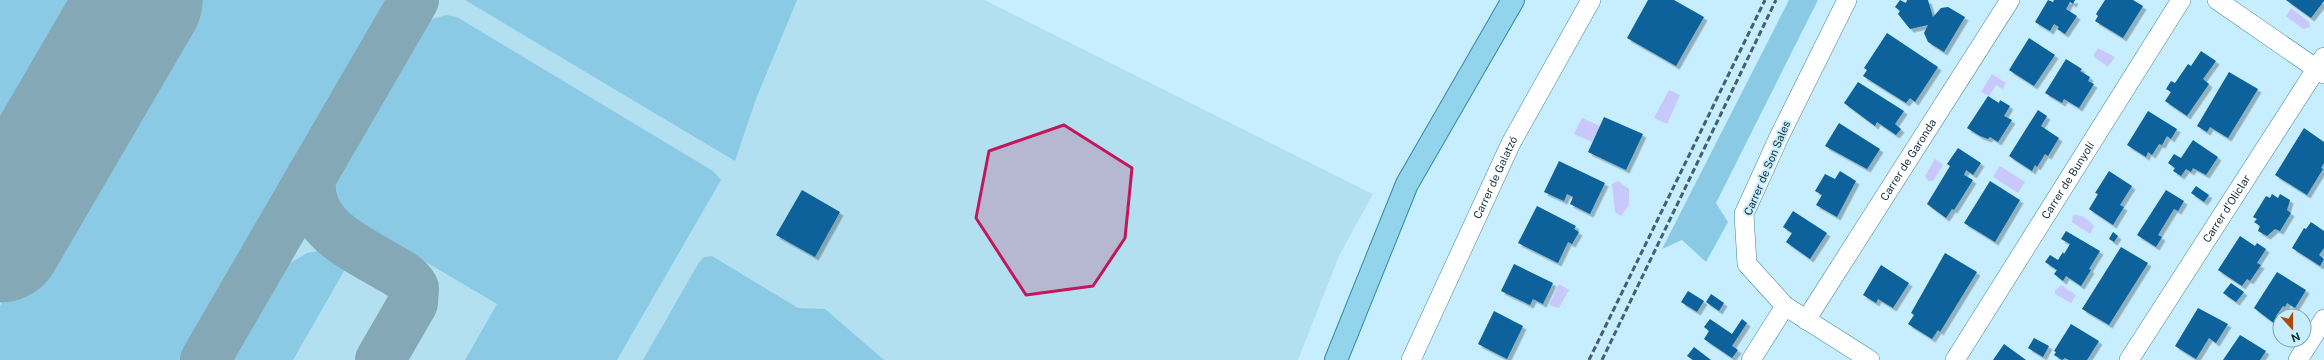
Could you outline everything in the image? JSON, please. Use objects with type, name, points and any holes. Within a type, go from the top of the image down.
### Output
[{"type":"main road","points":[[1336,360],[1407,184],[1513,0]]},
{"type":"street","name":"Carrer de Galatzó","points":[[1411,360],[1511,143],[1591,0]]},
{"type":"street","name":"Carrer de Son Sales","points":[[1847,0],[1779,137],[1744,214],[1747,264],[1785,306],[1870,360]]},
{"type":"street","name":"Carrer de Garonda","points":[[1806,320],[2010,0]]},
{"type":"street","name":"Carrer de Bunyolí","points":[[1955,360],[2180,0]]},
{"type":"street","points":[[2217,0],[2321,67]]},
{"type":"street","name":"Carrer d'Oliclar","points":[[2129,360],[2321,67]]},
{"type":"street","points":[[1751,360],[1785,306]]},
{"type":"street","points":[[2298,360],[2324,320]]},
{"type":"highlighted area","points":[[1064,125],[1132,168],[1125,238],[1093,286],[1026,295],[976,218],[989,151]]},
{"type":"shaded area","points":[[0,0],[985,0],[1373,194],[1339,256],[1298,360],[0,360]]},
{"type":"shaded area","points":[[0,0],[101,0],[0,175]]},
{"type":"shaded area","points":[[178,0],[400,0],[191,360],[0,360],[0,306]]},
{"type":"shaded area","points":[[465,0],[797,0],[756,99],[735,161]]},
{"type":"shaded area","points":[[1789,0],[1818,0],[1716,203],[1728,222],[1706,262],[1682,240],[1662,249]]},
{"type":"shaded area","points":[[2291,8],[2309,22],[2310,27],[2303,29],[2286,16]]},
{"type":"shaded area","points":[[446,15],[457,17],[713,171],[721,180],[617,360],[465,360],[497,304],[353,219],[341,203],[337,193],[335,173],[420,28],[433,19]]},
{"type":"shaded area","points":[[2098,48],[2115,57],[2108,67],[2093,56]]},
{"type":"shaded area","points":[[1992,74],[2006,83],[2003,89],[1996,85],[1989,96],[1981,92]]},
{"type":"shaded area","points":[[1669,90],[1680,95],[1667,124],[1654,118]]},
{"type":"shaded area","points":[[1582,118],[1600,126],[1592,142],[1574,134]]},
{"type":"shaded area","points":[[1935,159],[1943,165],[1933,181],[1928,181],[1925,176]]},
{"type":"shaded area","points":[[2000,166],[2025,182],[2018,193],[1993,177]]},
{"type":"shaded area","points":[[1618,181],[1629,189],[1629,205],[1621,216],[1615,212],[1612,184]]},
{"type":"shaded area","points":[[2073,215],[2082,217],[2091,222],[2094,227],[2090,234],[2072,222]]},
{"type":"shaded area","points":[[318,251],[330,254],[348,264],[293,360],[227,360],[279,270],[307,253]]},
{"type":"shaded area","points":[[712,256],[798,308],[825,309],[884,360],[643,360],[698,264],[704,257]]},
{"type":"shaded area","points":[[1559,284],[1569,290],[1559,308],[1549,305]]},
{"type":"shaded area","points":[[2061,285],[2076,295],[2071,303],[2055,294],[2055,291]]},
{"type":"building","points":[[1648,0],[1674,0],[1704,17],[1676,66],[1627,38]]},
{"type":"building","points":[[1900,0],[1906,3],[1907,0],[1928,0],[1933,17],[1941,8],[1948,7],[1965,17],[1944,52],[1928,42],[1924,33],[1928,25],[1910,29],[1898,14],[1900,11],[1895,7]]},
{"type":"building","points":[[2048,0],[2053,2],[2054,0],[2075,0],[2073,4],[2070,2],[2066,9],[2077,16],[2065,34],[2057,29],[2059,27],[2054,24],[2050,31],[2035,22]]},
{"type":"building","points":[[2105,0],[2133,0],[2143,6],[2123,38],[2095,21],[2098,16],[2096,14]]},
{"type":"building","points":[[2286,0],[2324,0],[2324,1],[2311,18]]},
{"type":"building","points":[[1887,33],[1938,67],[1915,102],[1910,98],[1906,103],[1863,76],[1867,70],[1864,68]]},
{"type":"building","points":[[2029,38],[2055,55],[2034,86],[2009,70]]},
{"type":"building","points":[[2201,51],[2216,61],[2203,79],[2209,84],[2187,116],[2165,101],[2171,92],[2166,89],[2171,81],[2175,83],[2188,64],[2191,66]]},
{"type":"building","points":[[2066,59],[2082,69],[2080,71],[2090,77],[2088,81],[2094,84],[2079,108],[2064,99],[2062,103],[2045,93]]},
{"type":"building","points":[[2229,72],[2258,89],[2228,138],[2210,127],[2207,132],[2197,126]]},
{"type":"building","points":[[1858,82],[1904,111],[1895,124],[1901,129],[1896,135],[1877,122],[1875,126],[1844,103]]},
{"type":"building","points":[[1988,96],[1999,103],[2000,100],[2010,106],[2004,116],[2012,120],[1998,142],[1990,137],[1988,139],[1980,136],[1967,128]]},
{"type":"building","points":[[2038,110],[2047,116],[2041,126],[2059,138],[2048,156],[2045,154],[2037,167],[2035,165],[2032,171],[2009,156]]},
{"type":"building","points":[[2148,111],[2177,129],[2171,139],[2167,136],[2162,145],[2159,144],[2152,155],[2148,152],[2146,157],[2127,145]]},
{"type":"building","points":[[1604,117],[1643,134],[1626,170],[1588,152]]},
{"type":"building","points":[[1839,123],[1880,149],[1867,169],[1825,146]]},
{"type":"building","points":[[2304,128],[2324,142],[2324,163],[2321,168],[2323,169],[2307,195],[2275,175]]},
{"type":"building","points":[[2193,140],[2218,157],[2206,175],[2193,168],[2191,172],[2186,169],[2181,176],[2173,171],[2175,168],[2168,163],[2174,154],[2181,158]]},
{"type":"building","points":[[1958,148],[1981,163],[1973,175],[1966,170],[1964,175],[1973,180],[1954,210],[1952,209],[1946,218],[1927,204],[1950,166],[1947,164]]},
{"type":"building","points":[[1559,161],[1605,183],[1590,214],[1570,204],[1573,197],[1567,194],[1564,201],[1544,192]]},
{"type":"building","points":[[1840,171],[1856,181],[1837,217],[1816,205],[1822,195],[1815,191],[1825,174],[1835,179]]},
{"type":"building","points":[[2109,171],[2132,186],[2120,205],[2124,207],[2113,225],[2089,209],[2098,194],[2095,193]]},
{"type":"building","points":[[1990,181],[2020,200],[1995,242],[1964,223]]},
{"type":"building","points":[[2196,186],[2209,195],[2204,202],[2191,193]]},
{"type":"building","points":[[802,190],[840,212],[815,257],[776,235]]},
{"type":"building","points":[[2166,190],[2184,201],[2178,211],[2174,209],[2158,235],[2162,237],[2156,247],[2137,235]]},
{"type":"building","points":[[2272,194],[2278,198],[2280,194],[2290,200],[2287,210],[2291,213],[2280,231],[2275,229],[2267,236],[2258,231],[2260,226],[2254,222],[2257,219],[2253,217],[2266,196],[2270,198]]},
{"type":"building","points":[[1537,206],[1576,226],[1574,229],[1579,232],[1572,244],[1568,242],[1558,263],[1518,243]]},
{"type":"building","points":[[1793,211],[1827,233],[1810,259],[1786,242],[1792,233],[1783,227]]},
{"type":"building","points":[[2311,222],[2324,231],[2324,248],[2319,255],[2324,259],[2320,266],[2292,248],[2304,228],[2306,229]]},
{"type":"building","points":[[2066,231],[2100,251],[2081,286],[2066,276],[2063,281],[2054,274],[2057,270],[2045,262],[2050,255],[2058,260],[2063,252],[2064,254],[2070,244],[2061,239]]},
{"type":"building","points":[[2113,232],[2118,236],[2114,242],[2109,239]]},
{"type":"building","points":[[2240,236],[2255,246],[2257,243],[2266,249],[2257,263],[2261,265],[2250,281],[2247,279],[2242,286],[2218,270]]},
{"type":"building","points":[[2121,247],[2148,263],[2109,325],[2082,309]]},
{"type":"building","points":[[1945,253],[1977,272],[1940,332],[1938,330],[1932,339],[1908,324],[1914,315],[1911,313]]},
{"type":"building","points":[[1514,264],[1553,283],[1543,304],[1533,299],[1530,305],[1501,291]]},
{"type":"building","points":[[1881,265],[1909,283],[1893,308],[1878,299],[1876,303],[1863,295]]},
{"type":"building","points":[[2277,272],[2306,290],[2295,308],[2287,303],[2285,307],[2272,308],[2272,322],[2254,308]]},
{"type":"building","points":[[2231,283],[2244,292],[2236,302],[2223,293]]},
{"type":"building","points":[[1688,291],[1704,301],[1697,312],[1681,302]]},
{"type":"building","points":[[1711,294],[1724,303],[1719,311],[1706,302]]},
{"type":"building","points":[[2198,308],[2228,324],[2216,343],[2209,338],[2196,359],[2175,346]]},
{"type":"building","points":[[1494,311],[1523,326],[1507,359],[1478,344]]},
{"type":"building","points":[[1710,319],[1732,334],[1742,319],[1747,323],[1732,346],[1738,350],[1732,358],[1704,339],[1709,331],[1704,327]]},
{"type":"building","points":[[2071,324],[2099,341],[2087,360],[2069,360],[2065,358],[2062,360],[2054,355],[2056,352],[2054,351]]},
{"type":"building","points":[[2240,335],[2266,351],[2260,360],[2223,360]]},
{"type":"building","points":[[2034,338],[2049,346],[2043,357],[2028,348]]},
{"type":"building","points":[[2004,344],[2026,360],[1993,360]]},
{"type":"building","points":[[1694,347],[1711,360],[1693,360],[1687,356]]},
{"type":"taxiway","points":[[205,360],[414,0]]},
{"type":"taxiway","points":[[311,177],[311,194],[316,209],[323,222],[346,242],[409,281],[414,288],[413,303],[380,360]]},
{"type":"runway","points":[[0,240],[140,0]]},
{"type":"railway","points":[[1589,360],[1765,0]]},
{"type":"railway","points":[[1602,360],[1776,0]]}]
